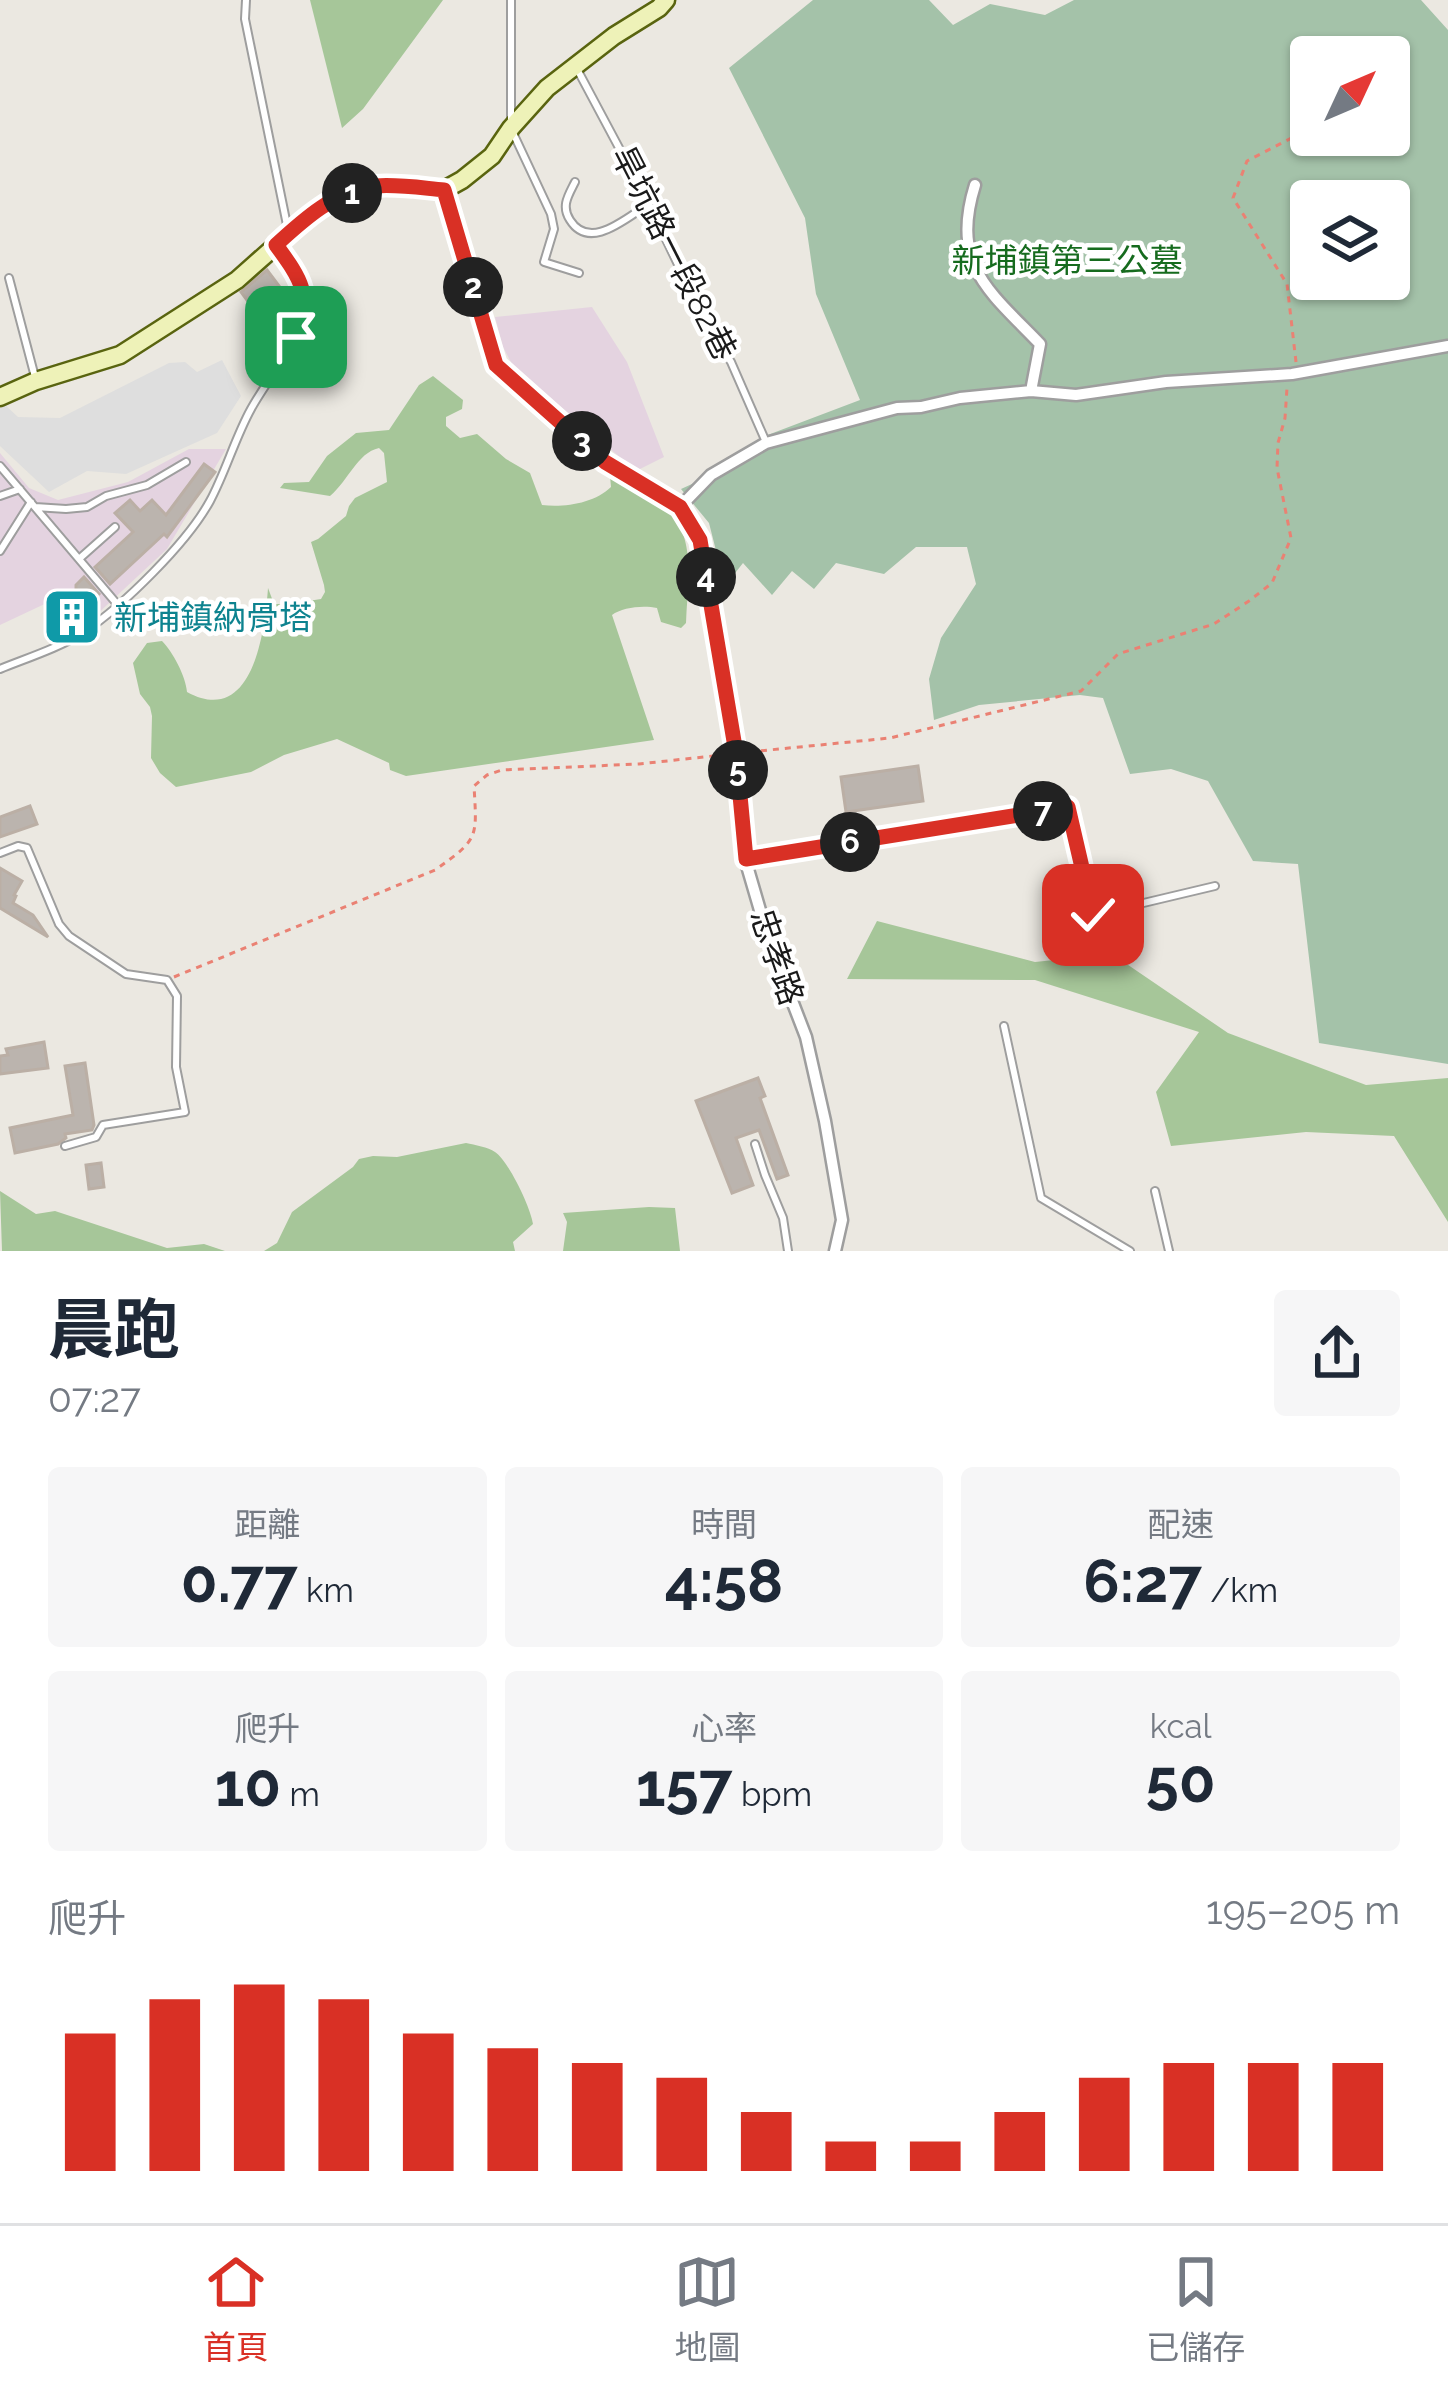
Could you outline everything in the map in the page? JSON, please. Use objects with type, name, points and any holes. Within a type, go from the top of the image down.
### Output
[{"type":"street","points":[[0,397],[121,355],[237,280],[328,203],[362,188],[444,190],[462,180],[492,157],[548,88],[666,0]]},
{"type":"street","points":[[975,184],[967,212],[969,252],[985,287],[1040,344],[1031,391]]},
{"type":"street","points":[[444,190],[496,365],[605,462],[680,507],[711,475],[766,443],[897,409],[1031,391],[1076,395],[1166,382],[1292,374],[1448,346]]},
{"type":"street","name":"忠孝路","points":[[680,507],[700,540],[736,753],[746,859],[769,941],[806,1037],[825,1121],[842,1220],[835,1251]]},
{"type":"lane","points":[[0,669],[81,634],[165,561],[211,499],[248,414],[304,319],[305,296],[282,239],[244,19],[246,0]]},
{"type":"lane","points":[[511,0],[512,128],[551,214],[554,229],[544,262],[579,273]]},
{"type":"lane","name":"旱坑路一段82巷","points":[[576,66],[708,327],[731,362],[766,443]]},
{"type":"lane","points":[[575,182],[565,202],[566,215],[588,234],[601,234],[649,204]]},
{"type":"lane","points":[[10,278],[36,381]]},
{"type":"lane","points":[[33,504],[87,507],[106,496],[147,485],[186,462]]},
{"type":"lane","points":[[0,466],[117,604]]},
{"type":"lane","points":[[0,496],[20,489]]},
{"type":"lane","points":[[0,551],[33,504]]},
{"type":"lane","points":[[79,559],[116,527]]},
{"type":"lane","points":[[746,859],[1068,807],[1093,915],[1215,886]]},
{"type":"lane","points":[[0,853],[18,846],[27,848],[58,924],[69,936],[126,974],[167,980],[177,996],[176,1066],[184,1112],[103,1125],[96,1138],[65,1146]]},
{"type":"lane","points":[[1004,1026],[1042,1198],[1130,1251]]},
{"type":"lane","points":[[755,1144],[783,1218],[788,1251]]},
{"type":"lane","points":[[1155,1191],[1168,1251]]},
{"type":"path","points":[[167,980],[435,870],[464,850],[476,832],[474,786],[487,775],[502,770],[639,764],[890,738],[1082,692],[1118,654],[1214,624],[1250,601],[1272,583],[1291,538],[1277,469],[1277,442],[1297,359],[1287,284],[1233,198],[1246,161],[1290,139]]},
{"type":"shaded area","points":[[592,307],[627,362],[664,457],[636,471],[513,366],[495,317]]},
{"type":"shaded area","points":[[222,360],[241,396],[217,433],[126,474],[87,471],[49,492],[0,446],[0,408],[5,405],[18,417],[60,418],[169,363],[185,362],[197,372]]},
{"type":"shaded area","points":[[189,449],[226,449],[167,549],[93,618],[68,593],[0,625],[0,453],[29,488],[58,500],[128,482]]},
{"type":"green space","points":[[310,0],[443,0],[363,109],[342,128]]},
{"type":"green space","name":"新埔鎮第三公墓","points":[[813,0],[929,0],[953,25],[990,4],[1045,15],[1074,0],[1421,0],[1448,30],[1448,1064],[1319,1043],[1298,864],[1253,861],[1208,781],[1171,769],[1130,774],[1103,698],[1080,695],[979,705],[934,720],[929,679],[941,638],[976,584],[967,547],[916,547],[884,574],[836,563],[814,589],[792,571],[772,595],[743,563],[725,586],[709,523],[681,489],[765,436],[860,400],[816,294],[805,218],[729,68]]},
{"type":"green space","points":[[433,376],[463,400],[462,409],[446,417],[446,426],[460,438],[477,434],[530,473],[542,505],[588,501],[611,487],[610,476],[656,501],[678,523],[687,549],[686,623],[681,628],[661,622],[657,608],[652,607],[627,608],[612,615],[654,740],[406,776],[337,739],[284,755],[251,772],[176,787],[151,758],[152,716],[140,694],[133,663],[147,643],[162,641],[178,665],[187,692],[209,700],[227,697],[241,686],[258,649],[268,588],[274,604],[321,599],[324,585],[311,542],[346,516],[355,498],[387,482],[384,453],[379,448],[365,455],[330,496],[280,488],[284,483],[309,482],[327,456],[356,433],[389,430],[419,385]]},
{"type":"green space","points":[[877,921],[1035,962],[1112,954],[1228,1033],[1366,1085],[1448,1078],[1448,1222],[1394,1136],[1306,1132],[1171,1146],[1156,1092],[1199,1032],[1035,980],[847,979]]},
{"type":"green space","points":[[466,1143],[500,1157],[524,1196],[533,1224],[513,1242],[515,1251],[264,1251],[277,1243],[292,1212],[359,1159],[397,1157]]},
{"type":"green space","points":[[0,1191],[36,1214],[55,1211],[167,1248],[204,1244],[225,1251],[2,1251]]},
{"type":"green space","points":[[675,1208],[680,1251],[563,1251],[567,1222],[563,1213]]},
{"type":"building","points":[[267,270],[288,298],[260,318],[241,292]]},
{"type":"building","points":[[204,464],[215,472],[167,537],[164,534],[110,584],[95,567],[133,532],[115,513],[130,500],[140,511],[152,500],[166,515]]},
{"type":"building","points":[[84,577],[99,594],[89,603],[76,589]]},
{"type":"building","points":[[918,766],[923,801],[846,812],[841,777]]},
{"type":"building","points":[[30,806],[37,824],[0,837],[0,817]]},
{"type":"building","points":[[0,868],[22,881],[13,903],[33,915],[48,937],[0,908]]},
{"type":"building","points":[[44,1042],[48,1068],[0,1074],[0,1056],[8,1055],[6,1049]]},
{"type":"building","points":[[85,1063],[92,1130],[65,1134],[58,1144],[15,1153],[10,1128],[73,1115],[65,1066]]},
{"type":"building","points":[[758,1078],[765,1096],[760,1098],[788,1175],[777,1179],[759,1130],[736,1138],[753,1185],[732,1193],[696,1101]]},
{"type":"building","points":[[101,1163],[104,1187],[89,1189],[86,1165]]},
{"type":"place","name":"新埔鎮納骨塔","points":[[72,617]]},
{"type":"route","points":[[296,337],[304,319],[305,296],[297,273],[276,245],[328,203],[362,188],[444,190],[496,365],[605,462],[680,507],[700,540],[736,753],[746,859],[1068,807],[1093,915]]}]
